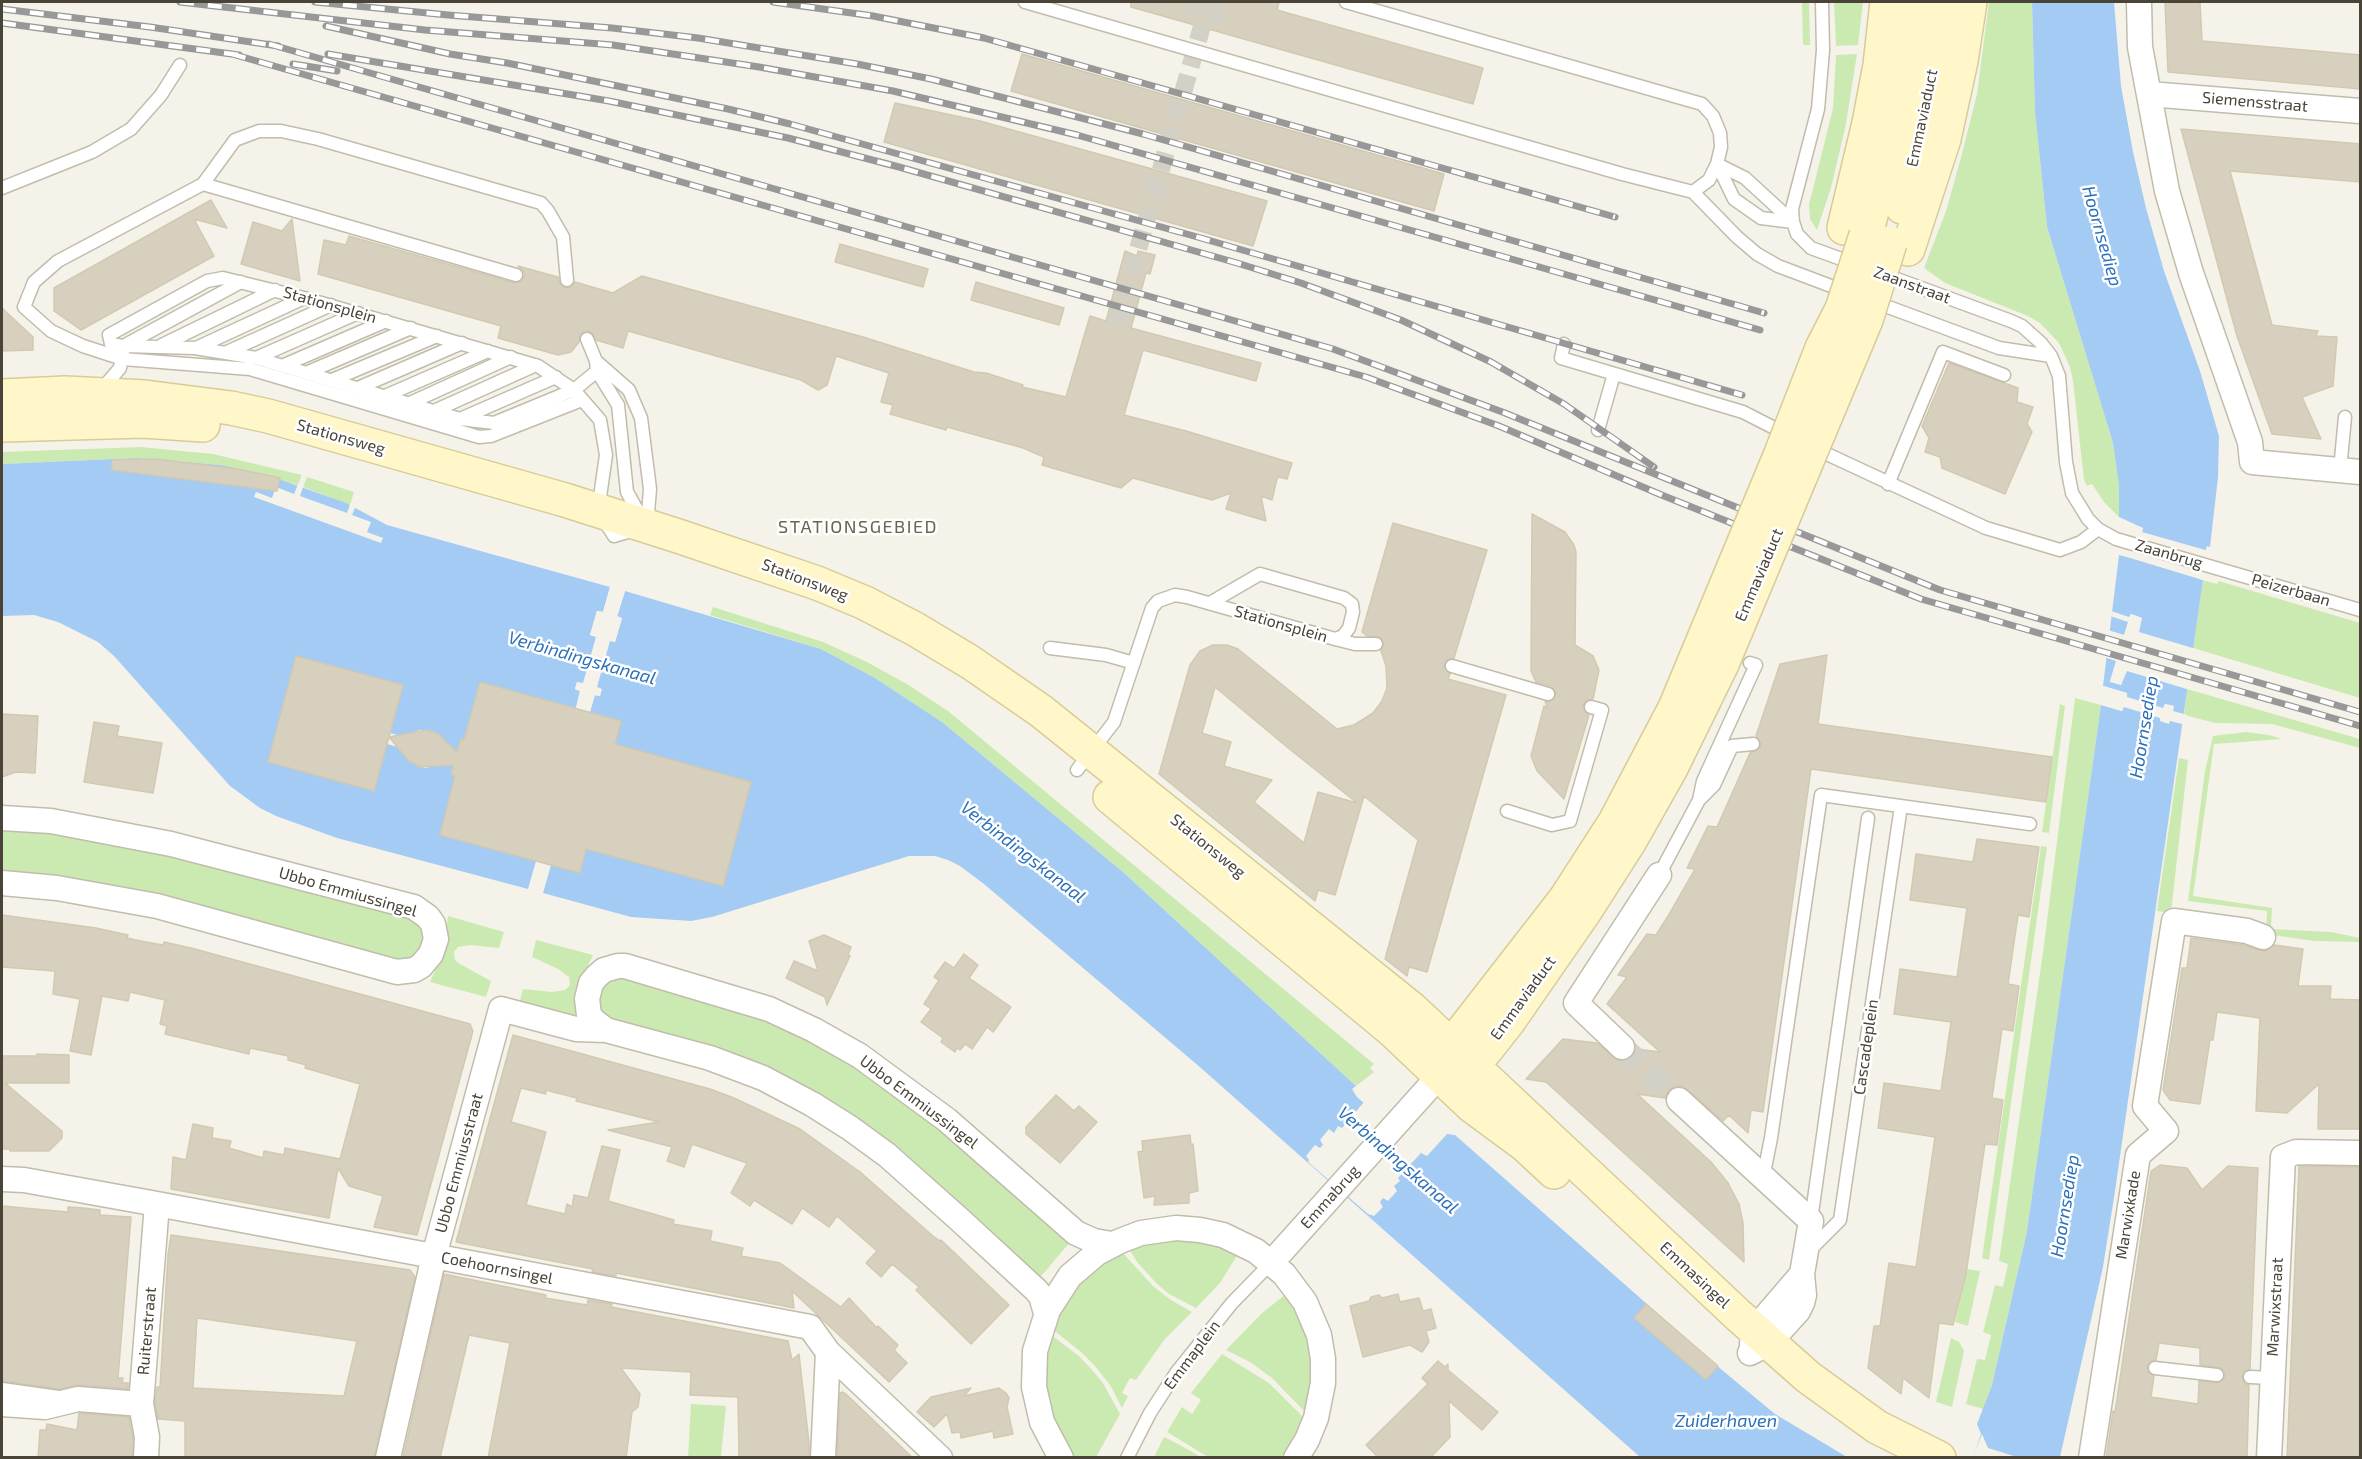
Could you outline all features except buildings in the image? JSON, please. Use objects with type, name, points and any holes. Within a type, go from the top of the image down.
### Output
[{"type":"main road","points":[[1877,239],[1871,112],[1880,65],[1887,2]]},
{"type":"main road","name":"Emmaviaduct","points":[[1576,904],[1631,838],[1670,770],[1722,664],[1866,320],[1912,2]]},
{"type":"main road","name":"Emmaviaduct","points":[[1454,1062],[1508,1022],[1576,904],[1615,822],[1675,708],[1780,456],[1822,348],[1823,303],[1877,239],[1906,193],[1929,91],[1941,2]]},
{"type":"main road","points":[[1877,239],[1944,139],[1961,61],[1970,2]]},
{"type":"main road","name":"Stationsweg","points":[[2,396],[227,428],[606,523],[859,615],[905,641],[1020,723],[1084,761],[1412,1009],[1454,1062]]},
{"type":"main road","name":"Stationsweg","points":[[2,425],[88,408]]},
{"type":"main road","name":"Stationsweg","points":[[606,523],[647,526],[806,579],[898,619],[1021,696],[1084,761]]},
{"type":"main road","name":"Emmasingel","points":[[1454,1062],[1758,1342],[1877,1427],[1939,1458]]},
{"type":"main road","name":"Emmasingel","points":[[1758,1342],[1799,1394],[1865,1437],[1906,1458]]},
{"type":"street","points":[[2139,2],[2140,47],[2167,191],[2191,273],[2250,442],[2252,462],[2350,471]]},
{"type":"street","name":"Siemensstraat","points":[[2149,94],[2361,111]]},
{"type":"street","name":"Ubbo Emmiussingel","points":[[2,818],[51,821],[171,844],[414,907],[428,917],[433,924],[436,939],[431,954],[421,966],[406,972],[397,972],[157,906],[57,888],[2,883]]},
{"type":"street","points":[[1622,1047],[1576,1003],[1659,875]]},
{"type":"street","name":"Marwixkade","points":[[2091,1458],[2114,1362],[2138,1155],[2166,1131],[2145,1106],[2174,921],[2247,931],[2264,937]]},
{"type":"street","name":"Ubbo Emmiussingel","points":[[606,1030],[590,1015],[587,999],[591,983],[597,976],[604,970],[618,966],[625,966],[768,1009],[814,1030],[868,1062],[947,1120],[1076,1233],[1094,1241],[1112,1244]]},
{"type":"street","name":"Ubbo Emmiusstraat","points":[[388,1458],[434,1256],[501,1009],[576,1029],[606,1030]]},
{"type":"street","points":[[606,1030],[710,1058],[763,1078],[812,1104],[850,1128],[887,1155],[1036,1290],[1041,1296],[1046,1313]]},
{"type":"street","name":"Emmabrug","points":[[1272,1262],[1454,1062]]},
{"type":"street","points":[[1679,1100],[1811,1221],[1804,1264],[1804,1295],[1798,1311],[1758,1342]]},
{"type":"street","name":"Marwixstraat","points":[[2269,1458],[2260,1378],[2283,1157],[2296,1152],[2361,1154]]},
{"type":"street","name":"Coehoornsingel","points":[[2,1179],[24,1180],[158,1204],[810,1327],[828,1352],[940,1458]]},
{"type":"street","name":"Ruiterstraat","points":[[150,1444],[141,1404],[158,1204]]},
{"type":"street","points":[[1061,1458],[1042,1422],[1034,1387],[1035,1351],[1046,1313],[1062,1286],[1078,1268],[1112,1244],[1152,1230],[1176,1228],[1223,1235],[1246,1245],[1272,1262],[1299,1292],[1318,1335],[1323,1359],[1323,1383],[1320,1406],[1311,1432],[1296,1458]]},
{"type":"street","points":[[823,1458],[828,1352]]},
{"type":"street","points":[[2,1404],[45,1407],[78,1399],[141,1404]]},
{"type":"street","points":[[1311,1432],[1322,1458]]},
{"type":"lane","points":[[1025,2],[1622,174],[1693,192],[1737,237],[1757,254],[1778,266],[2000,348],[2051,356]]},
{"type":"lane","points":[[1346,2],[1702,104],[1713,116],[1720,133],[1721,147],[1717,164],[1709,180],[1693,192]]},
{"type":"lane","points":[[1717,164],[1734,199],[1761,218],[1793,222],[1792,209],[1818,109],[1823,51],[1822,2]]},
{"type":"lane","points":[[2,188],[92,152],[131,129],[161,95],[180,65]]},
{"type":"lane","points":[[567,280],[563,237],[541,203],[318,139],[281,131],[259,131],[235,140],[203,184],[58,261],[34,282],[24,307],[51,331],[83,346],[250,369],[479,437],[491,436],[582,400],[597,366]]},
{"type":"lane","name":"Zaanstraat","points":[[1717,164],[1745,178],[1793,222],[1797,234],[1811,248],[2010,321],[2032,334],[2051,356],[2061,389],[2066,462],[2072,493],[2088,519],[2098,529],[2116,539]]},
{"type":"lane","points":[[203,184],[516,275]]},
{"type":"lane","name":"Stationsplein","points":[[123,353],[111,344],[109,335],[207,281],[223,278],[358,313],[536,365],[556,376],[574,390],[600,420],[606,455],[606,523]]},
{"type":"lane","points":[[88,408],[120,368],[123,353],[241,282]]},
{"type":"lane","points":[[160,346],[275,290]]},
{"type":"lane","points":[[195,348],[304,298]]},
{"type":"lane","points":[[226,352],[331,306]]},
{"type":"lane","points":[[256,358],[358,313]]},
{"type":"lane","points":[[282,366],[386,321]]},
{"type":"lane","points":[[306,373],[411,328]]},
{"type":"lane","points":[[332,381],[437,336]]},
{"type":"lane","points":[[587,339],[597,366],[618,405],[627,492],[647,526]]},
{"type":"lane","points":[[358,388],[462,343]]},
{"type":"lane","points":[[1564,344],[1560,358],[1743,412],[1888,484],[1986,528],[2060,550],[2081,542],[2098,529]]},
{"type":"lane","points":[[123,353],[160,346],[226,352],[256,358],[460,419],[494,423],[574,390],[597,366]]},
{"type":"lane","points":[[385,396],[488,351]]},
{"type":"lane","points":[[1888,484],[1943,352],[2004,375]]},
{"type":"lane","points":[[410,403],[512,357]]},
{"type":"lane","points":[[434,411],[536,365]]},
{"type":"lane","points":[[597,366],[629,390],[640,417],[650,489],[647,526]]},
{"type":"lane","points":[[1598,430],[1614,374]]},
{"type":"lane","points":[[460,419],[556,376]]},
{"type":"lane","points":[[2345,417],[2350,471]]},
{"type":"lane","name":"Zaanbrug","points":[[2116,539],[2222,570]]},
{"type":"lane","name":"Peizerbaan","points":[[2222,570],[2361,610]]},
{"type":"lane","name":"Stationsplein","points":[[1084,761],[1114,722],[1152,608],[1158,601],[1175,595],[1335,639],[1343,636],[1349,628],[1353,612],[1352,604],[1344,598],[1260,574],[1210,603]]},
{"type":"lane","points":[[1335,639],[1355,644],[1376,644]]},
{"type":"lane","points":[[1050,648],[1106,655],[1134,663]]},
{"type":"lane","points":[[1659,875],[1699,800],[1703,781],[1756,665],[1750,663]]},
{"type":"lane","points":[[1452,666],[1548,694]]},
{"type":"lane","points":[[1507,811],[1552,825],[1570,821],[1602,710],[1591,707]]},
{"type":"lane","points":[[1699,800],[1714,785],[1732,746],[1753,744]]},
{"type":"lane","points":[[1763,1178],[1771,1138],[1821,795],[2030,824]]},
{"type":"lane","name":"Cascadeplein","points":[[1804,1264],[1840,1220],[1901,806]]},
{"type":"lane","points":[[1811,1221],[1868,818]]},
{"type":"lane","name":"Emmaplein","points":[[1127,1458],[1150,1413],[1176,1373],[1218,1320],[1272,1262]]},
{"type":"lane","points":[[2155,1368],[2217,1375]]},
{"type":"lane","points":[[2,1389],[78,1399]]},
{"type":"green space","points":[[1802,2],[1809,2],[1810,45],[1803,45]]},
{"type":"green space","points":[[1834,2],[1863,2],[1858,45],[1836,46]]},
{"type":"green space","points":[[1989,2],[2032,2],[2035,112],[2047,227],[2113,443],[2119,486],[2119,517],[2104,502],[2092,484],[2087,486],[2084,480],[2073,381],[2070,367],[2059,343],[2040,323],[2028,316],[1945,283],[1924,268],[1946,211],[1977,94]]},
{"type":"green space","points":[[1857,54],[1846,124],[1831,188],[1817,230],[1810,219],[1809,205],[1833,108],[1836,55]]},
{"type":"green space","points":[[141,447],[213,454],[302,475],[298,485],[221,465],[137,458],[2,464],[2,452]]},
{"type":"green space","points":[[307,477],[354,492],[350,505],[303,487]]},
{"type":"green space","points":[[2203,580],[2217,584],[2219,581],[2360,623],[2360,698],[2193,648]]},
{"type":"green space","points":[[713,607],[823,642],[907,684],[948,711],[1374,1064],[1370,1068],[1374,1072],[1356,1086],[1123,872],[942,722],[875,678],[821,649],[710,615]]},
{"type":"green space","points":[[2187,689],[2360,739],[2360,748],[2272,724],[2215,723],[2184,715]]},
{"type":"green space","points":[[2075,698],[2101,705],[2027,1231],[1992,1385],[1983,1409],[1966,1404],[1977,1359],[1985,1360],[1991,1335],[1983,1332],[1995,1285],[2003,1287],[2008,1264],[1999,1261],[2044,945]]},
{"type":"green space","points":[[2060,704],[2065,706],[2049,833],[2042,832]]},
{"type":"green space","points":[[2246,732],[2282,739],[2214,744],[2193,896],[2272,908],[2271,929],[2331,932],[2360,938],[2360,942],[2314,941],[2266,934],[2267,911],[2188,901],[2205,771],[2213,736]]},
{"type":"green space","points":[[2179,758],[2188,760],[2171,913],[2157,911]]},
{"type":"green space","points":[[2,823],[65,829],[412,915],[421,923],[424,937],[420,953],[407,964],[2,877]]},
{"type":"green space","points":[[2041,846],[2047,847],[1989,1260],[1982,1258]]},
{"type":"green space","points":[[448,916],[504,932],[499,948],[470,945],[458,947],[454,952],[455,960],[460,964],[491,981],[486,997],[430,982],[444,950]]},
{"type":"green space","points":[[536,940],[593,955],[578,987],[575,1021],[518,1007],[523,989],[552,992],[565,990],[570,985],[569,977],[558,969],[532,957]]},
{"type":"green space","points":[[616,974],[766,1015],[899,1089],[1071,1241],[1037,1281],[854,1122],[608,1022],[599,1008],[598,1001],[601,988]]},
{"type":"green space","points":[[1169,1240],[1189,1240],[1217,1245],[1238,1254],[1220,1283],[1196,1308],[1169,1294],[1157,1284],[1137,1262],[1129,1249]]},
{"type":"green space","points":[[1122,1252],[1153,1286],[1192,1312],[1164,1340],[1136,1380],[1130,1378],[1122,1393],[1128,1396],[1122,1408],[1110,1385],[1094,1365],[1052,1329],[1076,1287],[1097,1267]]},
{"type":"green space","points":[[1967,1269],[1980,1271],[1968,1326],[1955,1322]]},
{"type":"green space","points":[[1286,1294],[1305,1331],[1311,1359],[1312,1379],[1306,1413],[1272,1378],[1250,1362],[1226,1350],[1262,1313]]},
{"type":"green space","points":[[1050,1334],[1079,1356],[1092,1370],[1103,1383],[1120,1414],[1096,1457],[1075,1457],[1064,1442],[1052,1415],[1045,1377],[1045,1357]]},
{"type":"green space","points":[[1951,1338],[1959,1342],[1964,1351],[1952,1407],[1936,1402]]},
{"type":"green space","points":[[1222,1354],[1269,1383],[1304,1418],[1282,1457],[1208,1457],[1167,1432],[1182,1407],[1192,1414],[1201,1400],[1191,1393]]},
{"type":"green space","points":[[691,1404],[726,1406],[721,1457],[688,1457]]},
{"type":"green space","points":[[1164,1437],[1178,1444],[1201,1457],[1154,1457]]},
{"type":"water","name":"Hoornsediep","points":[[2032,2],[2114,2],[2121,86],[2133,152],[2164,271],[2200,371],[2219,436],[2218,477],[2210,547],[2207,546],[2197,578],[2203,580],[2103,1267],[2060,1457],[1973,1458],[1981,1434],[1977,1424],[1992,1385],[2027,1231],[2101,705],[2122,711],[2127,693],[2103,686],[2119,555],[2133,558],[2143,528],[2119,517],[2119,486],[2113,443],[2047,227],[2035,112]],"holes":[[[2131,614],[2142,618],[2121,685],[2110,681]],[[2165,704],[2174,706],[2170,721],[2160,721]]]},
{"type":"water","points":[[137,458],[221,465],[270,476],[346,503],[387,525],[610,587],[603,612],[597,611],[590,635],[615,642],[622,618],[617,617],[625,591],[821,649],[875,678],[942,722],[1123,872],[1356,1086],[1352,1089],[1357,1097],[1421,1153],[1427,1156],[1447,1134],[1455,1135],[1775,1414],[1847,1457],[1640,1457],[1201,1068],[984,884],[948,860],[935,856],[909,856],[712,917],[691,921],[631,917],[543,893],[551,865],[580,873],[591,831],[619,858],[723,886],[751,782],[647,753],[610,763],[621,721],[590,712],[595,695],[600,696],[601,689],[577,682],[575,689],[580,691],[576,708],[480,683],[469,723],[480,727],[457,751],[448,748],[438,734],[432,731],[419,730],[405,737],[390,733],[403,686],[296,657],[268,762],[374,791],[387,744],[402,748],[409,761],[420,767],[426,768],[454,762],[451,774],[466,779],[451,793],[440,835],[536,861],[528,889],[337,838],[260,808],[230,786],[114,656],[98,642],[58,622],[34,615],[2,616],[2,464]]},
{"type":"pier","points":[[299,482],[304,484],[300,496],[347,513],[351,502],[356,505],[352,515],[371,522],[367,532],[383,538],[381,543],[254,497],[256,492],[272,498],[276,487],[294,494]]},
{"type":"pier","points":[[2122,520],[2143,528],[2142,532],[2209,551],[2201,576],[2206,581],[2117,554],[2119,552],[2131,555],[2139,530],[2121,522]]},
{"type":"pier","points":[[610,587],[613,588],[606,613],[599,614],[593,633],[613,639],[618,620],[614,616],[622,590],[625,591],[617,616],[622,618],[615,642],[610,641],[597,687],[602,689],[600,696],[594,695],[590,712],[587,711],[592,693],[598,691],[579,685],[583,691],[579,709],[576,708],[580,691],[575,689],[577,682],[583,683],[596,637],[590,635],[597,611],[603,612]]},
{"type":"pier","points":[[2111,611],[2129,617],[2131,614],[2142,618],[2139,632],[2196,649],[2190,690],[2127,671],[2121,685],[2110,682],[2116,661],[2104,657],[2108,630],[2124,635],[2128,622],[2110,616]],"holes":[[[2133,618],[2139,620],[2120,682],[2113,680]]]},
{"type":"pier","points":[[2100,685],[2127,693],[2127,697],[2163,708],[2165,704],[2174,706],[2173,711],[2187,715],[2186,725],[2170,721],[2169,724],[2160,721],[2160,718],[2124,707],[2122,711],[2098,704],[2101,702],[2120,707],[2124,695],[2102,689]]},
{"type":"pier","points":[[1364,1102],[1421,1153],[1398,1178],[1400,1181],[1394,1186],[1397,1191],[1388,1201],[1383,1198],[1380,1202],[1383,1207],[1374,1216],[1368,1214],[1308,1162],[1306,1156],[1315,1145],[1320,1148],[1323,1145],[1320,1140],[1329,1129],[1334,1133],[1338,1126],[1342,1128]]},
{"type":"pier","points":[[1982,1434],[1988,1448],[2017,1457],[1973,1457]]},
{"type":"tunnel","points":[[1116,326],[1209,2]]},
{"type":"tunnel","points":[[1182,4],[1231,18]]},
{"type":"tunnel","points":[[1622,1047],[1679,1100]]},
{"type":"railway","points":[[180,2],[425,30],[613,45],[759,67],[893,91],[1077,135],[1760,330]]},
{"type":"railway","points":[[315,2],[612,28],[698,38],[857,64],[931,79],[1143,134],[1764,313]]},
{"type":"railway","points":[[773,2],[873,16],[984,38],[1615,217]]},
{"type":"railway","points":[[2,9],[150,27],[278,46]]},
{"type":"railway","points":[[2,23],[239,55]]},
{"type":"railway","points":[[326,26],[450,54],[507,63],[728,109],[790,124],[1201,238],[1742,395]]},
{"type":"railway","points":[[269,44],[1333,349],[1505,413],[1940,590],[2360,712]]},
{"type":"railway","points":[[232,54],[1366,377],[1499,426],[1664,496],[1921,599],[2360,726]]},
{"type":"railway","points":[[328,54],[609,101],[788,138],[899,167],[1237,263],[1301,283],[1401,320],[1491,362],[1564,404],[1654,467]]},
{"type":"railway","points":[[293,64],[337,71]]},
{"type":"district","name":"STATIONSGEBIED","points":[[858,527]]},
{"type":"water label","name":"Verbindingskanaal","points":[[582,658]]},
{"type":"water label","name":"Verbindingskanaal","points":[[1023,852]]},
{"type":"water label","name":"Verbindingskanaal","points":[[1398,1160]]},
{"type":"water label","name":"Zuiderhaven","points":[[1726,1421]]}]
